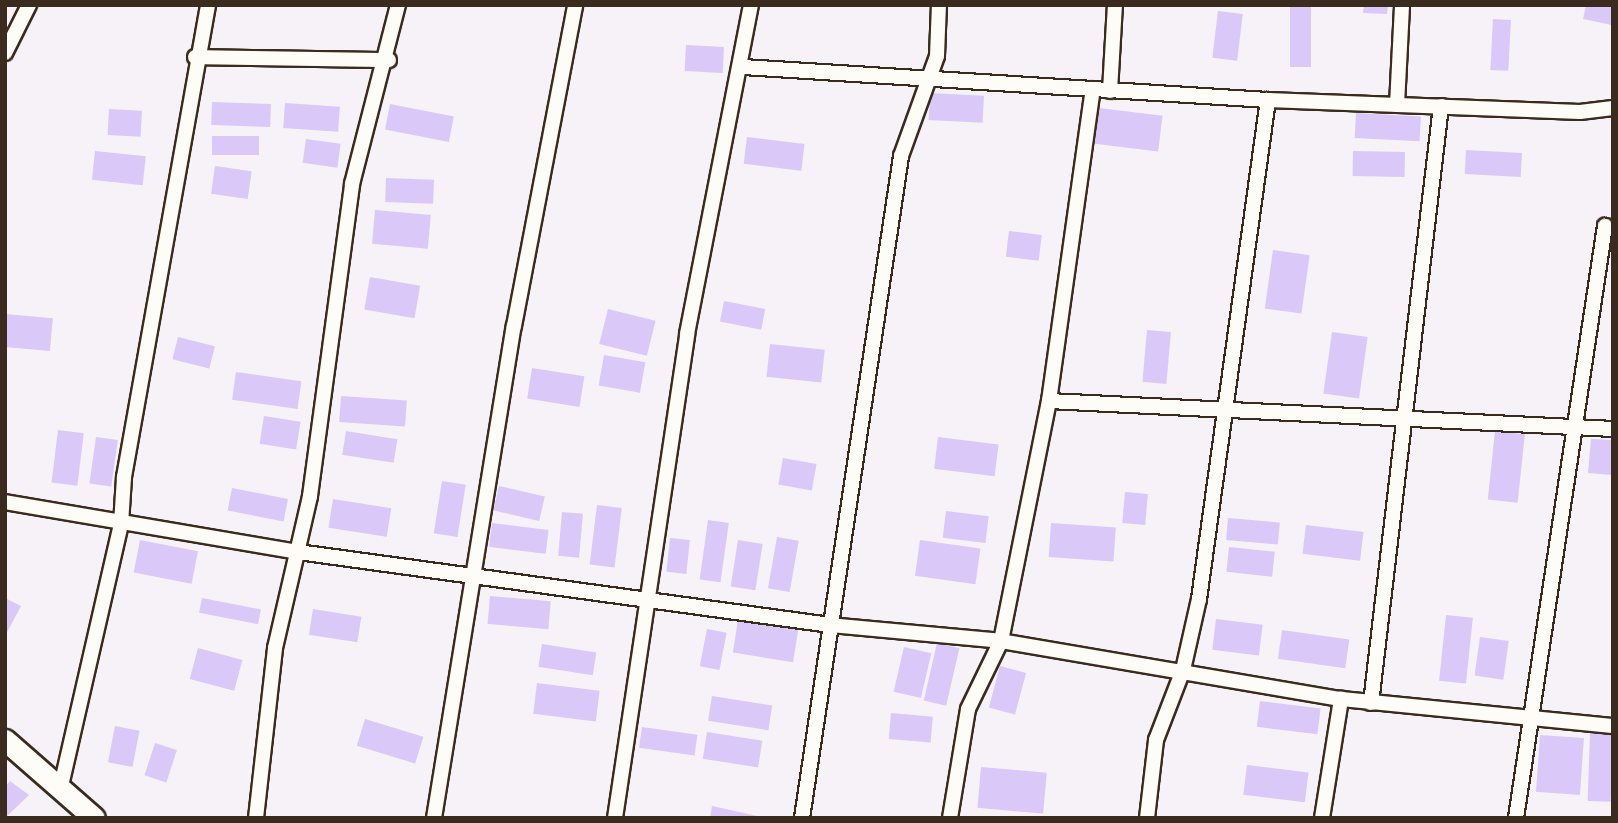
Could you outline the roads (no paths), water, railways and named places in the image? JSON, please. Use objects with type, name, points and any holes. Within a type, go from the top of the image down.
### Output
[{"type":"street","points":[[5,53],[29,5]]},
{"type":"street","points":[[61,786],[121,524],[195,57],[208,5]]},
{"type":"street","points":[[256,818],[275,648],[298,552],[352,184],[389,60],[398,5]]},
{"type":"street","points":[[433,818],[575,5]]},
{"type":"street","points":[[615,818],[645,599],[687,334],[743,67],[751,5]]},
{"type":"street","points":[[802,818],[901,156],[930,79],[939,5]]},
{"type":"street","points":[[1110,91],[1115,5]]},
{"type":"street","points":[[1397,104],[1402,5]]},
{"type":"street","points":[[195,57],[389,60]]},
{"type":"street","points":[[743,67],[1268,100],[1613,108]]},
{"type":"street","points":[[950,818],[968,709],[1001,641],[1049,401],[1093,89]]},
{"type":"street","points":[[1147,818],[1156,740],[1183,670],[1268,100]]},
{"type":"street","points":[[1371,703],[1441,106]]},
{"type":"street","points":[[1516,818],[1534,715],[1605,226]]},
{"type":"street","points":[[1049,401],[1224,406],[1613,429]]},
{"type":"street","points":[[5,502],[121,524],[298,552],[475,574],[831,625],[1001,641],[1183,670],[1340,699],[1534,715],[1613,726]]},
{"type":"street","points":[[1322,818],[1340,699]]},
{"type":"street","points":[[5,740],[61,786],[94,818]]}]
